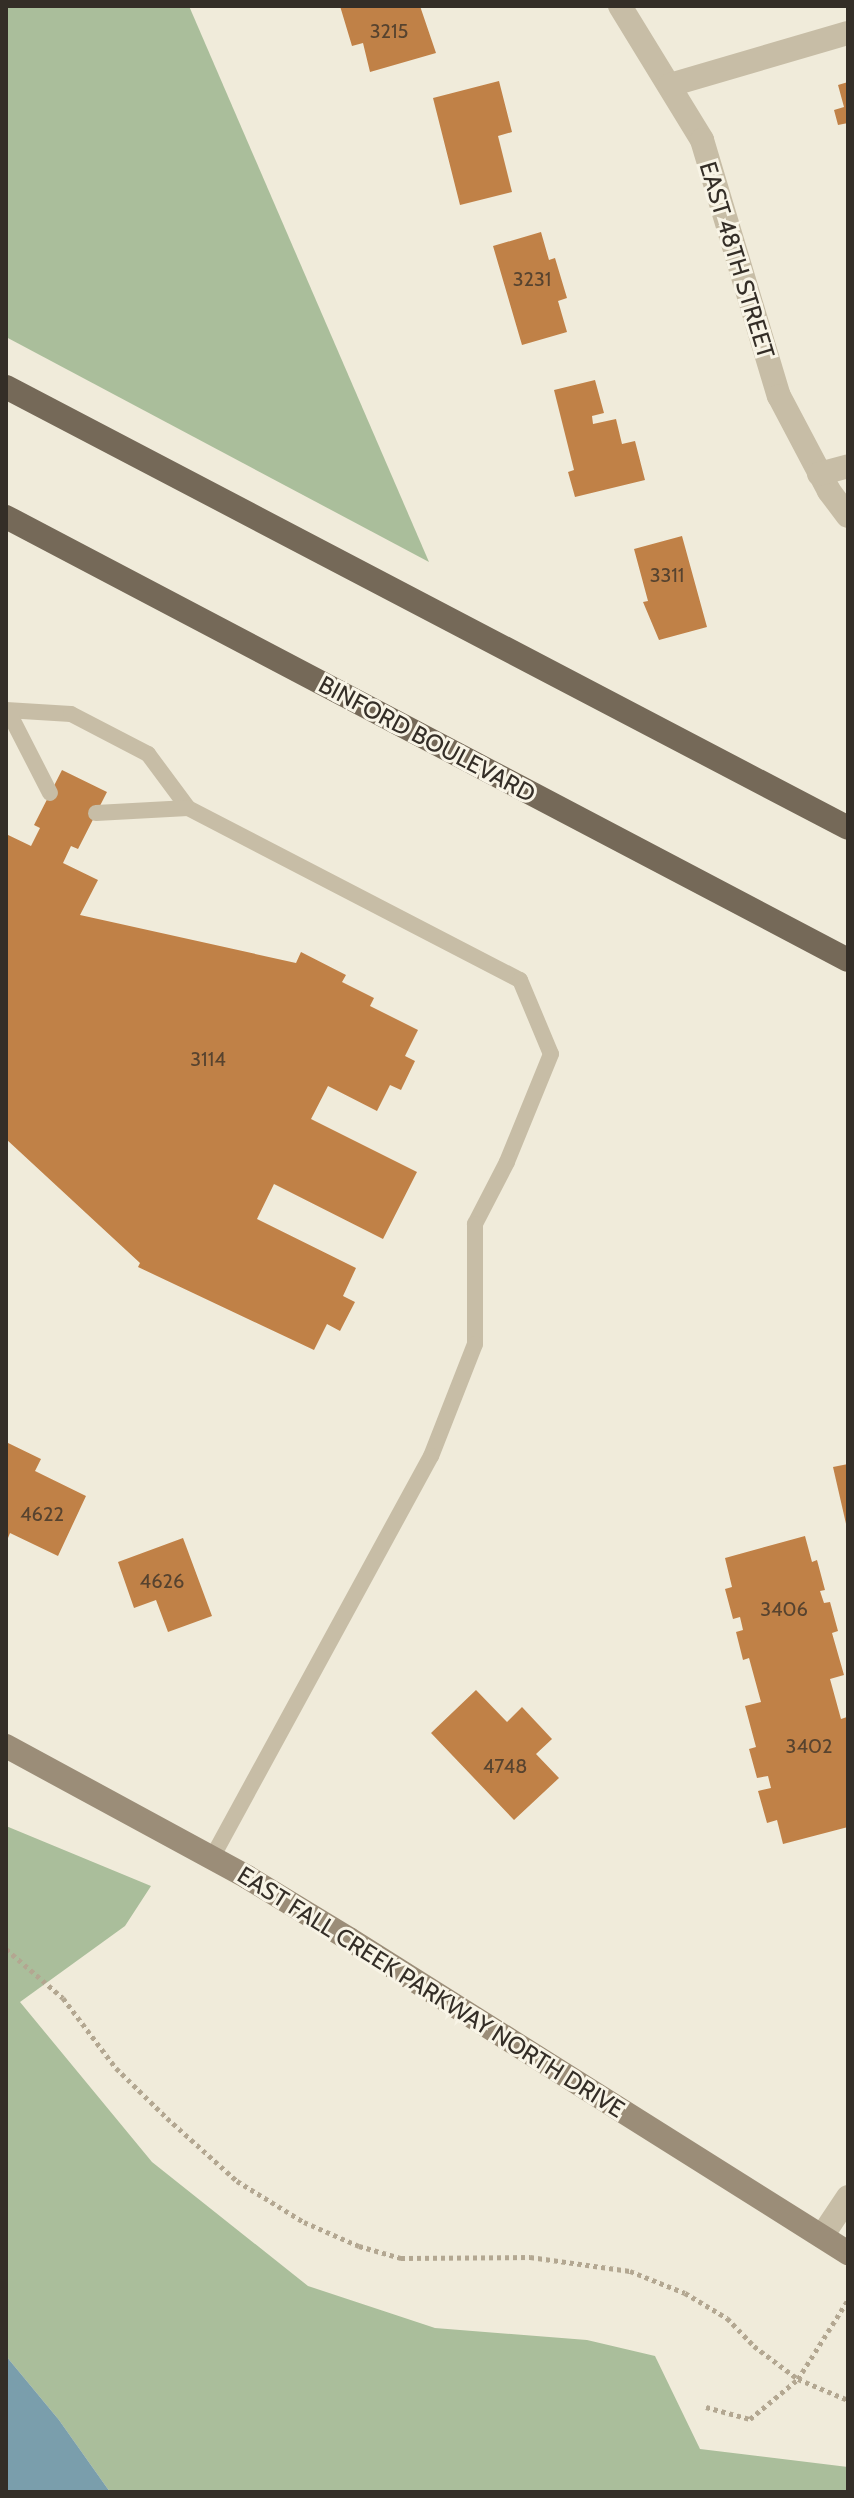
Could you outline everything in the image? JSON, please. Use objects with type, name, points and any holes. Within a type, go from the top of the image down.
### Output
[{"type":"main road","points":[[6,387],[848,828]]},
{"type":"main road","name":"BINFORD BOULEVARD","points":[[6,517],[848,960]]},
{"type":"main road","name":"EAST FALL CREEK PARKWAY NORTH DRIVE","points":[[6,1746],[212,1858],[363,1947],[848,2253]]},
{"type":"street","name":"EAST 48TH STREET","points":[[620,6],[702,140],[769,368],[798,436],[848,516]]},
{"type":"street","points":[[670,85],[848,33]]},
{"type":"street","points":[[819,474],[848,466]]},
{"type":"street","points":[[822,2236],[848,2197]]},
{"type":"lane","points":[[7,711],[50,793]]},
{"type":"lane","points":[[7,711],[71,714],[148,754],[188,808],[520,980],[551,1054],[507,1162],[475,1224],[475,1344],[431,1456],[212,1858]]},
{"type":"lane","points":[[96,813],[188,808]]},
{"type":"path","points":[[6,1949],[63,1998],[116,2068],[167,2118],[237,2181],[304,2222],[359,2246],[401,2258],[530,2257],[630,2271],[685,2293],[727,2318],[754,2346],[798,2379],[848,2400]]},
{"type":"path","points":[[706,2407],[750,2419],[798,2379],[848,2300]]},
{"type":"green space","points":[[6,6],[189,6],[429,562],[6,337]]},
{"type":"green space","points":[[6,1826],[151,1886],[125,1926],[20,2002],[152,2162],[308,2286],[435,2328],[587,2340],[655,2356],[700,2449],[848,2467],[848,2492],[110,2492],[59,2420],[6,2356]]},
{"type":"water","points":[[6,2356],[59,2420],[110,2492],[6,2492]]},
{"type":"building","points":[[340,6],[420,6],[436,53],[370,72],[363,43],[352,46]]},
{"type":"building","points":[[499,81],[512,132],[498,136],[512,192],[460,205],[433,98]]},
{"type":"building","points":[[848,82],[848,123],[838,125],[834,110],[844,107],[838,85]]},
{"type":"building","points":[[541,232],[549,260],[555,258],[567,298],[558,301],[567,332],[522,345],[493,246]]},
{"type":"building","points":[[595,380],[604,413],[592,416],[593,424],[616,419],[622,444],[635,441],[645,480],[575,497],[568,472],[574,470],[554,390]]},
{"type":"building","points":[[682,536],[707,627],[659,640],[643,602],[648,601],[634,549]]},
{"type":"building","points":[[62,770],[107,792],[78,849],[71,846],[63,863],[98,880],[80,915],[296,963],[301,952],[346,975],[342,982],[374,998],[370,1006],[418,1030],[405,1056],[415,1061],[401,1090],[390,1085],[377,1111],[328,1086],[311,1119],[417,1172],[383,1239],[274,1184],[257,1219],[356,1268],[343,1296],[355,1302],[340,1331],[327,1324],[314,1350],[138,1267],[140,1263],[6,1139],[6,834],[31,846],[40,828],[34,825]]},
{"type":"building","points":[[6,1442],[41,1459],[35,1471],[86,1496],[58,1556],[10,1533],[6,1543]]},
{"type":"building","points":[[848,1464],[848,1528],[847,1528],[833,1467]]},
{"type":"building","points":[[805,1536],[812,1562],[817,1560],[825,1590],[820,1591],[824,1603],[830,1602],[838,1631],[832,1633],[844,1675],[830,1679],[841,1719],[847,1717],[848,1723],[848,1827],[783,1844],[777,1820],[767,1823],[758,1791],[771,1788],[768,1776],[757,1778],[749,1749],[756,1747],[745,1706],[761,1702],[749,1658],[743,1660],[736,1632],[743,1630],[740,1617],[733,1619],[725,1589],[732,1587],[725,1558]]},
{"type":"building","points":[[183,1538],[212,1616],[168,1632],[156,1600],[134,1608],[118,1562]]},
{"type":"building","points":[[476,1690],[507,1722],[522,1707],[552,1739],[536,1754],[559,1778],[514,1820],[431,1733]]}]
